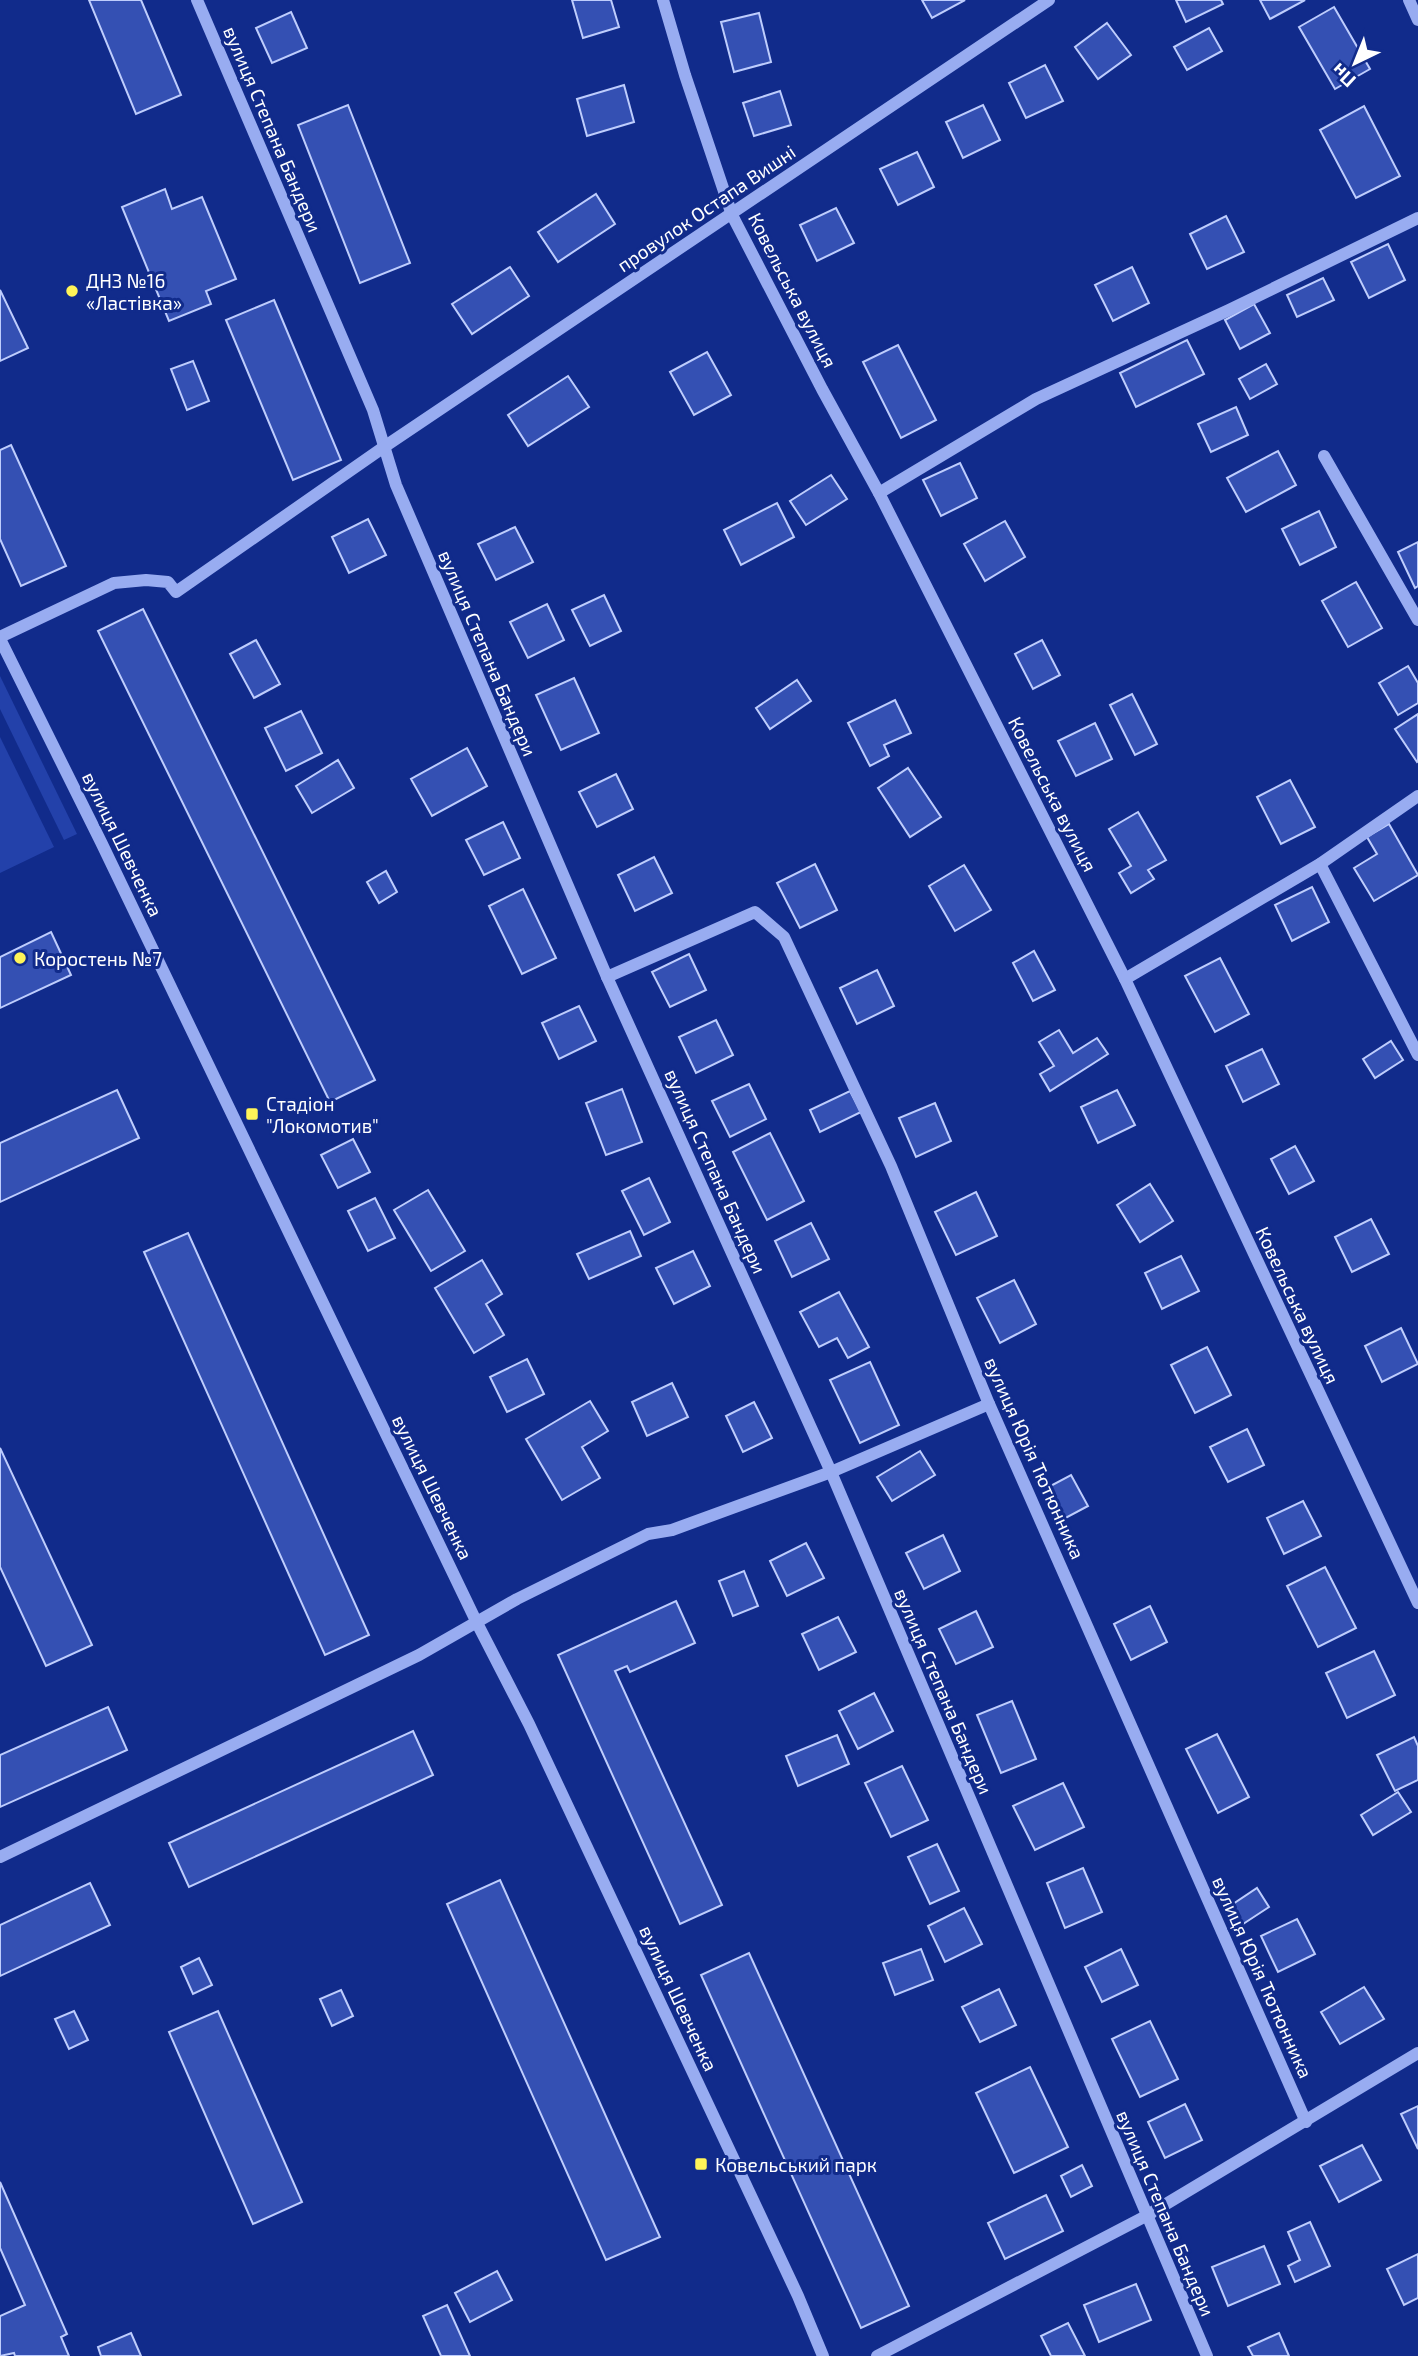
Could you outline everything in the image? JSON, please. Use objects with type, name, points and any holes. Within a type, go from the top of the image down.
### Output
[{"type":"street","name":"вулиця Степана Бандери","points":[[197,0],[373,410],[396,485],[607,977],[831,1472],[1207,2356]]},
{"type":"street","name":"Ковельська вулиця","points":[[663,0],[732,215],[879,493],[1125,979],[1418,1603]]},
{"type":"street","name":"провулок Остапа Вишні","points":[[0,638],[114,583],[146,580],[168,582],[176,592],[384,447],[1049,0]]},
{"type":"street","points":[[1409,0],[1418,20]]},
{"type":"street","points":[[879,493],[1036,399],[1241,305],[1418,218]]},
{"type":"street","points":[[1324,456],[1418,620]]},
{"type":"street","name":"вулиця Шевченка","points":[[0,638],[477,1623],[529,1724],[792,2283],[823,2356]]},
{"type":"street","points":[[1125,979],[1320,864],[1418,796]]},
{"type":"street","points":[[1320,864],[1418,1055]]},
{"type":"street","name":"вулиця Юрія Тютюнника","points":[[607,977],[755,912],[784,937],[891,1166],[989,1404],[1306,2122]]},
{"type":"street","points":[[0,1857],[419,1656],[517,1599],[648,1534],[672,1530],[831,1472],[989,1404]]},
{"type":"street","points":[[877,2356],[1146,2216],[1418,2053]]},
{"type":"shaded area","points":[[0,676],[77,834],[64,840],[0,709]]},
{"type":"shaded area","points":[[0,737],[54,847],[0,873]]},
{"type":"building","points":[[89,0],[141,0],[181,95],[136,114]]},
{"type":"building","points":[[572,0],[611,0],[619,27],[583,38]]},
{"type":"building","points":[[922,0],[965,0],[932,18]]},
{"type":"building","points":[[1176,0],[1221,0],[1223,4],[1186,22]]},
{"type":"building","points":[[1260,0],[1305,0],[1270,19]]},
{"type":"building","points":[[1334,7],[1370,69],[1335,89],[1299,27]]},
{"type":"building","points":[[291,12],[307,48],[272,63],[256,28]]},
{"type":"building","points":[[759,13],[771,62],[734,72],[721,22]]},
{"type":"building","points":[[1107,23],[1131,55],[1098,79],[1075,47]]},
{"type":"building","points":[[1209,28],[1222,51],[1187,70],[1174,47]]},
{"type":"building","points":[[1045,65],[1063,101],[1026,118],[1009,83]]},
{"type":"building","points":[[624,85],[634,122],[587,136],[577,99]]},
{"type":"building","points":[[780,91],[791,125],[754,136],[743,103]]},
{"type":"building","points":[[348,105],[410,263],[360,283],[298,125]]},
{"type":"building","points":[[983,105],[1000,140],[963,158],[946,122]]},
{"type":"building","points":[[1364,106],[1400,176],[1356,198],[1320,130]]},
{"type":"building","points":[[917,152],[934,187],[898,205],[880,169]]},
{"type":"building","points":[[165,189],[172,209],[202,197],[236,279],[206,291],[211,304],[169,321],[122,207]]},
{"type":"building","points":[[596,194],[615,224],[558,262],[538,232]]},
{"type":"building","points":[[836,208],[854,243],[817,261],[800,225]]},
{"type":"building","points":[[1226,216],[1244,252],[1207,269],[1190,234]]},
{"type":"building","points":[[1388,244],[1405,280],[1369,298],[1351,262]]},
{"type":"building","points":[[510,267],[529,296],[472,334],[452,304]]},
{"type":"building","points":[[1132,267],[1149,303],[1113,321],[1095,285]]},
{"type":"building","points":[[1323,278],[1334,300],[1297,317],[1287,295]]},
{"type":"building","points":[[0,290],[28,348],[0,361]]},
{"type":"building","points":[[274,300],[341,460],[293,480],[226,320]]},
{"type":"building","points":[[1254,304],[1270,333],[1240,349],[1225,320]]},
{"type":"building","points":[[1187,340],[1204,374],[1136,407],[1120,373]]},
{"type":"building","points":[[898,345],[936,420],[901,438],[863,362]]},
{"type":"building","points":[[707,352],[731,395],[694,415],[670,372]]},
{"type":"building","points":[[193,361],[209,401],[187,410],[171,369]]},
{"type":"building","points":[[1266,364],[1277,384],[1250,399],[1239,379]]},
{"type":"building","points":[[568,376],[589,407],[528,446],[508,415]]},
{"type":"building","points":[[1236,407],[1248,435],[1211,452],[1198,424]]},
{"type":"building","points":[[11,445],[66,566],[21,586],[0,539],[0,450]]},
{"type":"building","points":[[1278,451],[1296,485],[1246,512],[1227,478]]},
{"type":"building","points":[[960,463],[977,498],[941,516],[923,480]]},
{"type":"building","points":[[831,475],[847,499],[806,525],[790,501]]},
{"type":"building","points":[[777,503],[794,537],[741,565],[724,530]]},
{"type":"building","points":[[1319,511],[1336,547],[1300,565],[1282,529]]},
{"type":"building","points":[[368,519],[386,555],[349,573],[332,537]]},
{"type":"building","points":[[1005,521],[1025,557],[985,581],[964,544]]},
{"type":"building","points":[[515,527],[533,562],[496,580],[478,544]]},
{"type":"building","points":[[1418,542],[1418,586],[1415,588],[1398,552]]},
{"type":"building","points":[[1356,582],[1382,628],[1348,647],[1322,601]]},
{"type":"building","points":[[604,595],[621,631],[590,646],[572,610]]},
{"type":"building","points":[[547,604],[564,640],[528,658],[510,622]]},
{"type":"building","points":[[143,609],[375,1080],[330,1102],[98,631]]},
{"type":"building","points":[[256,640],[280,684],[254,698],[230,654]]},
{"type":"building","points":[[1042,640],[1060,675],[1033,689],[1015,654]]},
{"type":"building","points":[[1408,666],[1418,683],[1418,703],[1398,715],[1379,683]]},
{"type":"building","points":[[574,678],[599,733],[561,750],[536,695]]},
{"type":"building","points":[[797,680],[811,701],[770,729],[756,708]]},
{"type":"building","points":[[1132,694],[1157,744],[1135,755],[1110,705]]},
{"type":"building","points":[[895,700],[911,733],[884,745],[889,756],[870,766],[848,723]]},
{"type":"building","points":[[301,711],[322,753],[286,771],[265,728]]},
{"type":"building","points":[[1418,714],[1418,761],[1417,762],[1395,729]]},
{"type":"building","points":[[1095,723],[1112,759],[1076,776],[1058,741]]},
{"type":"building","points":[[467,748],[487,786],[432,816],[411,779]]},
{"type":"building","points":[[338,760],[354,788],[312,813],[296,786]]},
{"type":"building","points":[[908,768],[941,817],[910,837],[878,788]]},
{"type":"building","points":[[616,774],[633,809],[597,827],[579,792]]},
{"type":"building","points":[[1290,780],[1315,827],[1281,844],[1257,797]]},
{"type":"building","points":[[1138,812],[1166,860],[1148,870],[1154,879],[1131,893],[1119,873],[1131,866],[1109,829]]},
{"type":"building","points":[[503,822],[520,858],[484,875],[466,840]]},
{"type":"building","points":[[1389,824],[1418,875],[1374,901],[1354,868],[1377,854],[1367,837]]},
{"type":"building","points":[[654,857],[672,893],[635,911],[618,875]]},
{"type":"building","points":[[815,864],[837,910],[800,928],[777,883]]},
{"type":"building","points":[[964,865],[991,910],[955,931],[929,886]]},
{"type":"building","points":[[386,871],[397,892],[379,903],[367,882]]},
{"type":"building","points":[[1312,887],[1329,922],[1292,941],[1275,905]]},
{"type":"building","points":[[523,889],[556,958],[522,974],[489,906]]},
{"type":"building","points":[[51,932],[71,975],[0,1008],[0,957]]},
{"type":"building","points":[[1034,951],[1055,990],[1033,1001],[1013,963]]},
{"type":"building","points":[[689,954],[706,990],[670,1007],[652,972]]},
{"type":"building","points":[[1220,958],[1249,1014],[1215,1032],[1185,976]]},
{"type":"building","points":[[877,970],[894,1006],[857,1024],[840,988]]},
{"type":"building","points":[[579,1006],[596,1041],[559,1059],[542,1023]]},
{"type":"building","points":[[716,1020],[733,1055],[696,1073],[679,1037]]},
{"type":"building","points":[[1059,1030],[1073,1053],[1097,1038],[1108,1054],[1050,1091],[1040,1074],[1054,1066],[1039,1042]]},
{"type":"building","points":[[1391,1041],[1403,1060],[1375,1078],[1363,1059]]},
{"type":"building","points":[[1262,1049],[1279,1084],[1243,1102],[1226,1066]]},
{"type":"building","points":[[749,1084],[766,1119],[730,1137],[712,1101]]},
{"type":"building","points":[[622,1089],[642,1142],[606,1155],[586,1103]]},
{"type":"building","points":[[117,1090],[139,1138],[0,1202],[0,1143]]},
{"type":"building","points":[[1117,1090],[1135,1125],[1098,1143],[1081,1107]]},
{"type":"building","points":[[850,1091],[861,1112],[820,1132],[810,1110]]},
{"type":"building","points":[[935,1103],[951,1141],[916,1157],[899,1118]]},
{"type":"building","points":[[770,1133],[804,1201],[767,1220],[733,1152]]},
{"type":"building","points":[[353,1139],[370,1172],[338,1188],[321,1155]]},
{"type":"building","points":[[1295,1146],[1314,1181],[1289,1194],[1271,1159]]},
{"type":"building","points":[[649,1178],[670,1222],[644,1235],[622,1191]]},
{"type":"building","points":[[1150,1184],[1173,1221],[1140,1242],[1117,1205]]},
{"type":"building","points":[[428,1190],[465,1251],[431,1271],[394,1210]]},
{"type":"building","points":[[976,1192],[997,1236],[956,1255],[935,1212]]},
{"type":"building","points":[[375,1198],[395,1238],[368,1251],[348,1211]]},
{"type":"building","points":[[1371,1219],[1389,1254],[1352,1272],[1335,1237]]},
{"type":"building","points":[[811,1223],[829,1259],[792,1277],[775,1241]]},
{"type":"building","points":[[630,1231],[641,1256],[589,1279],[577,1254]]},
{"type":"building","points":[[188,1233],[369,1635],[325,1655],[144,1252]]},
{"type":"building","points":[[693,1251],[710,1286],[674,1304],[656,1268]]},
{"type":"building","points":[[1181,1256],[1199,1291],[1162,1309],[1145,1273]]},
{"type":"building","points":[[482,1260],[502,1294],[486,1304],[504,1335],[474,1353],[435,1288]]},
{"type":"building","points":[[1014,1280],[1036,1324],[1000,1343],[977,1298]]},
{"type":"building","points":[[839,1292],[869,1347],[848,1358],[837,1338],[819,1347],[800,1312]]},
{"type":"building","points":[[1401,1328],[1418,1364],[1382,1382],[1365,1346]]},
{"type":"building","points":[[1207,1347],[1231,1395],[1195,1413],[1171,1365]]},
{"type":"building","points":[[527,1359],[544,1394],[507,1412],[490,1377]]},
{"type":"building","points":[[870,1362],[899,1425],[860,1443],[830,1380]]},
{"type":"building","points":[[672,1383],[688,1417],[647,1436],[632,1402]]},
{"type":"building","points":[[590,1401],[608,1431],[582,1447],[600,1478],[562,1500],[526,1439]]},
{"type":"building","points":[[754,1402],[772,1438],[743,1452],[726,1416]]},
{"type":"building","points":[[1247,1429],[1264,1465],[1228,1482],[1210,1447]]},
{"type":"building","points":[[0,1448],[92,1645],[46,1666],[0,1567]]},
{"type":"building","points":[[920,1451],[935,1475],[892,1501],[877,1477]]},
{"type":"building","points":[[1071,1475],[1088,1506],[1060,1521],[1043,1490]]},
{"type":"building","points":[[1303,1501],[1321,1536],[1284,1554],[1267,1518]]},
{"type":"building","points":[[943,1535],[960,1571],[924,1589],[906,1553]]},
{"type":"building","points":[[806,1543],[824,1578],[787,1596],[770,1561]]},
{"type":"building","points":[[1325,1567],[1356,1628],[1318,1647],[1287,1586]]},
{"type":"building","points":[[744,1571],[758,1606],[733,1616],[719,1581]]},
{"type":"building","points":[[676,1601],[695,1643],[630,1672],[627,1666],[615,1671],[722,1905],[680,1924],[558,1655]]},
{"type":"building","points":[[1150,1606],[1167,1642],[1131,1660],[1114,1624]]},
{"type":"building","points":[[976,1611],[993,1647],[956,1664],[939,1629]]},
{"type":"building","points":[[838,1617],[856,1652],[819,1670],[802,1634]]},
{"type":"building","points":[[1374,1651],[1395,1695],[1347,1718],[1326,1673]]},
{"type":"building","points":[[874,1693],[893,1731],[858,1749],[839,1711]]},
{"type":"building","points":[[1012,1701],[1036,1759],[1001,1773],[977,1715]]},
{"type":"building","points":[[108,1707],[127,1750],[0,1807],[0,1755]]},
{"type":"building","points":[[413,1731],[433,1775],[189,1887],[169,1843]]},
{"type":"building","points":[[1217,1734],[1249,1797],[1218,1813],[1186,1749]]},
{"type":"building","points":[[837,1735],[849,1764],[798,1786],[786,1756]]},
{"type":"building","points":[[1414,1737],[1418,1746],[1418,1780],[1395,1791],[1377,1755]]},
{"type":"building","points":[[902,1766],[928,1820],[891,1837],[865,1783]]},
{"type":"building","points":[[1063,1783],[1084,1827],[1035,1850],[1013,1806]]},
{"type":"building","points":[[1398,1792],[1411,1812],[1373,1835],[1361,1815]]},
{"type":"building","points":[[937,1844],[959,1891],[930,1904],[908,1857]]},
{"type":"building","points":[[1083,1868],[1102,1912],[1065,1928],[1047,1883]]},
{"type":"building","points":[[500,1880],[660,2237],[606,2260],[447,1904]]},
{"type":"building","points":[[90,1883],[110,1925],[0,1976],[0,1925]]},
{"type":"building","points":[[1257,1888],[1269,1907],[1237,1928],[1224,1910]]},
{"type":"building","points":[[964,1908],[982,1944],[945,1962],[928,1926]]},
{"type":"building","points":[[1297,1919],[1315,1954],[1278,1972],[1261,1936]]},
{"type":"building","points":[[921,1949],[933,1980],[895,1995],[883,1963]]},
{"type":"building","points":[[1121,1949],[1138,1985],[1102,2002],[1085,1967]]},
{"type":"building","points":[[749,1953],[909,2306],[861,2328],[701,1975]]},
{"type":"building","points":[[199,1958],[212,1985],[193,1994],[181,1967]]},
{"type":"building","points":[[1364,1987],[1384,2019],[1340,2044],[1321,2012]]},
{"type":"building","points":[[999,1989],[1016,2025],[980,2042],[962,2007]]},
{"type":"building","points":[[341,1990],[353,2016],[332,2026],[320,1999]]},
{"type":"building","points":[[74,2011],[88,2040],[69,2049],[55,2019]]},
{"type":"building","points":[[218,2011],[302,2202],[253,2224],[169,2032]]},
{"type":"building","points":[[1150,2021],[1178,2079],[1140,2097],[1112,2039]]},
{"type":"building","points":[[1030,2067],[1068,2147],[1014,2173],[976,2093]]},
{"type":"building","points":[[1185,2104],[1202,2140],[1165,2158],[1148,2122]]},
{"type":"building","points":[[1418,2106],[1418,2149],[1401,2114]]},
{"type":"building","points":[[1362,2145],[1381,2180],[1339,2202],[1320,2166]]},
{"type":"building","points":[[1082,2165],[1092,2186],[1071,2197],[1061,2176]]},
{"type":"building","points":[[0,2182],[67,2334],[61,2337],[69,2356],[15,2356],[14,2353],[0,2356],[0,2316],[25,2305],[0,2248]]},
{"type":"building","points":[[1046,2195],[1063,2231],[1005,2259],[988,2223]]},
{"type":"building","points":[[1310,2222],[1330,2266],[1295,2282],[1288,2266],[1300,2260],[1288,2232]]},
{"type":"building","points":[[1264,2246],[1280,2284],[1228,2306],[1212,2267]]},
{"type":"building","points":[[1418,2254],[1418,2298],[1404,2305],[1387,2269]]},
{"type":"building","points":[[497,2271],[512,2300],[470,2322],[455,2293]]},
{"type":"building","points":[[1136,2284],[1151,2320],[1099,2342],[1084,2305]]},
{"type":"building","points":[[447,2305],[470,2356],[441,2356],[423,2316]]},
{"type":"building","points":[[1068,2323],[1085,2356],[1051,2356],[1041,2336]]},
{"type":"building","points":[[131,2333],[141,2356],[101,2356],[98,2347]]},
{"type":"building","points":[[1279,2333],[1289,2356],[1253,2356],[1248,2347]]},
{"type":"place","name":"ДНЗ №16 «Ластівка»","points":[[72,291]]},
{"type":"place","name":"Коростень №7","points":[[20,958]]},
{"type":"place","name":"Стадіон \"Локомотив\"","points":[[252,1114]]},
{"type":"place","name":"Ковельський парк","points":[[701,2164]]}]
